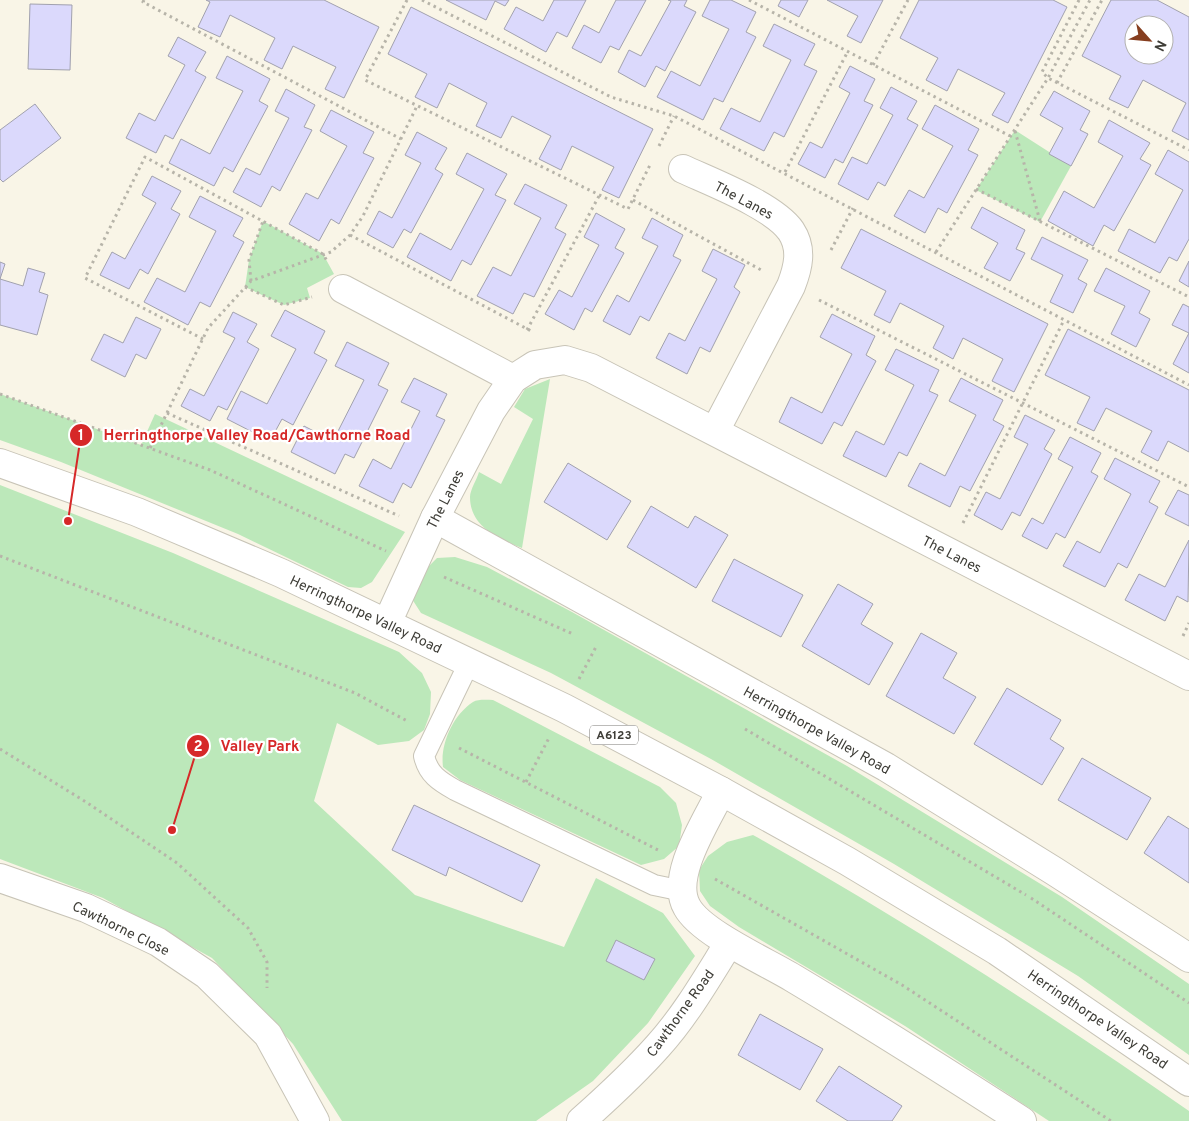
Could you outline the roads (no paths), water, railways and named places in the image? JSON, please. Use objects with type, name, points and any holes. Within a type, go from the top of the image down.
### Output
[{"type":"street","name":"The Lanes","points":[[683,169],[777,216],[792,232],[798,248],[798,266],[791,286],[715,431]]},
{"type":"street","points":[[342,289],[512,379]]},
{"type":"street","name":"The Lanes","points":[[387,623],[432,524],[491,411],[512,379],[535,365],[565,360],[591,368],[1189,676]]},
{"type":"street","name":"Herringthorpe Valley Road","points":[[0,464],[137,512],[281,573],[564,708],[721,791],[847,861],[997,951],[1189,1082]]},
{"type":"street","name":"Herringthorpe Valley Road","points":[[432,524],[886,768],[1054,871],[1189,958]]},
{"type":"street","points":[[721,791],[686,864],[681,883],[687,907],[704,924],[729,942],[892,1038],[1022,1121]]},
{"type":"street","name":"Cawthorne Close","points":[[0,878],[86,908],[158,942],[207,975],[268,1035],[315,1121]]},
{"type":"street","name":"Cawthorne Road","points":[[581,1121],[617,1090],[659,1046],[694,998],[729,942]]},
{"type":"lane","points":[[469,663],[424,756],[427,768],[439,780],[455,790],[654,885],[683,890]]},
{"type":"place","name":"Herringthorpe Valley Road/Cawthorne Road","points":[[68,521]]},
{"type":"place","name":"Valley Park","points":[[172,830]]}]
